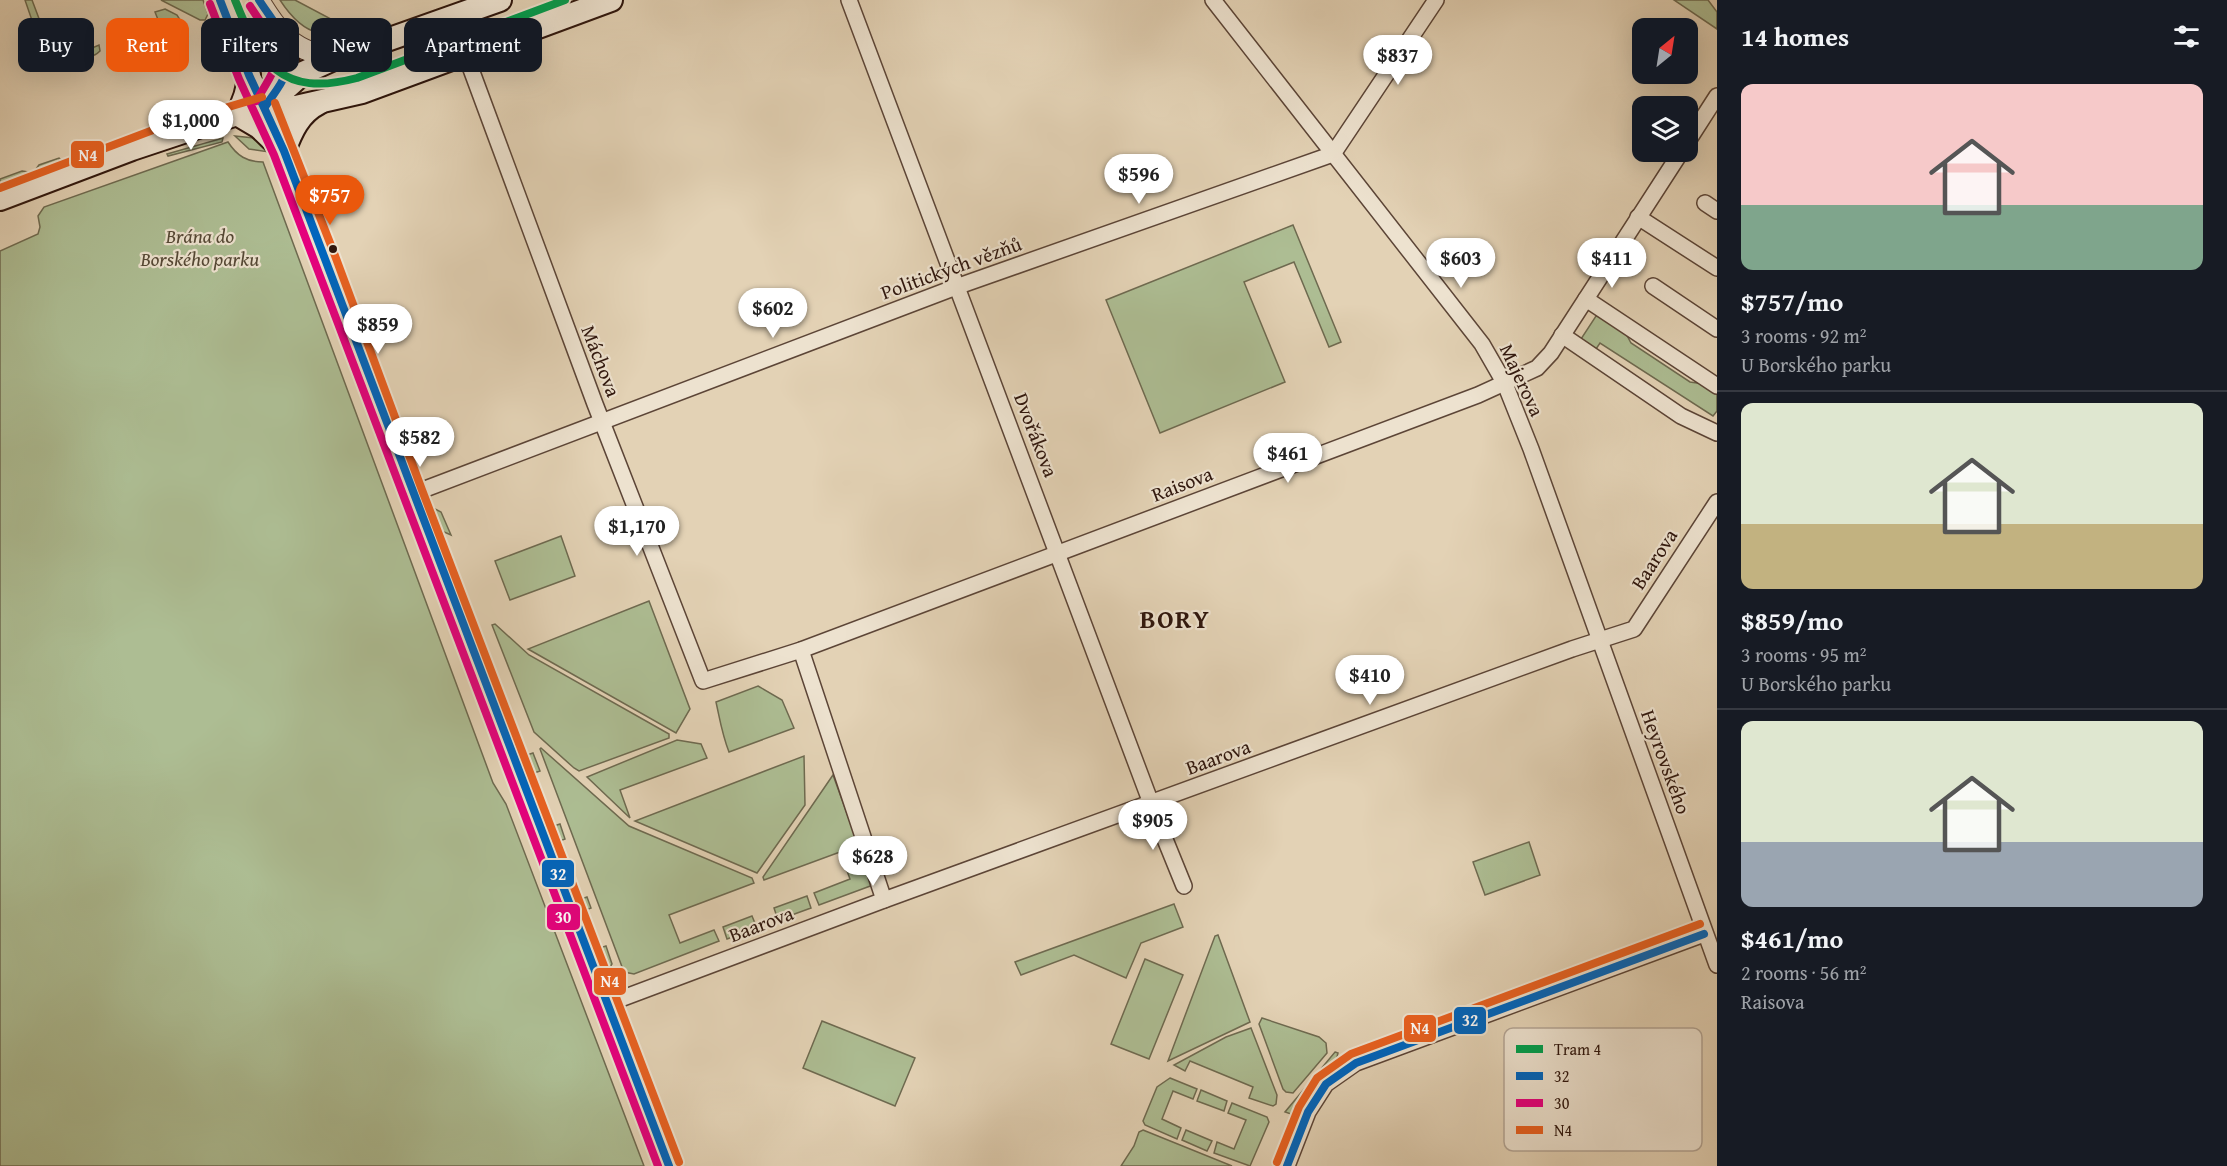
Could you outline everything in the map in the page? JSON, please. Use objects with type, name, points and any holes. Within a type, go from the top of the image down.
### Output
[{"type":"main road","points":[[392,38],[500,0]]},
{"type":"main road","points":[[542,25],[611,0]]},
{"type":"main road","points":[[265,107],[298,76],[311,70]]},
{"type":"main road","points":[[265,107],[286,72]]},
{"type":"main road","points":[[0,199],[124,152],[237,114],[265,107],[296,106],[362,92],[415,72]]},
{"type":"main road","points":[[237,114],[248,89],[249,75]]},
{"type":"main road","points":[[237,114],[259,127],[284,151],[302,115],[313,106],[326,100]]},
{"type":"street","points":[[220,0],[249,75],[284,151],[412,494],[669,1166]]},
{"type":"street","points":[[259,0],[271,18]]},
{"type":"street","name":"Dvořákova","points":[[849,0],[1184,886]]},
{"type":"street","name":"Majerova","points":[[1213,0],[1482,344],[1505,384],[1600,640]]},
{"type":"street","points":[[1333,154],[1436,0]]},
{"type":"street","name":"Máchova","points":[[472,72],[601,422],[703,681]]},
{"type":"street","points":[[1698,125],[1717,96]]},
{"type":"street","name":"Politických vězňů","points":[[412,494],[956,287],[1333,154]]},
{"type":"street","name":"Raisova","points":[[703,681],[801,650],[1505,384],[1537,369],[1586,299],[1674,162]]},
{"type":"street","points":[[1638,217],[1717,268]]},
{"type":"street","points":[[1653,286],[1717,329]]},
{"type":"street","points":[[1586,299],[1717,386]]},
{"type":"street","points":[[1562,335],[1681,416],[1717,433]]},
{"type":"street","name":"Baarova","points":[[607,1004],[884,900],[1634,629],[1715,510]]},
{"type":"street","name":"Heyrovského","points":[[1600,640],[1717,965]]},
{"type":"street","points":[[801,650],[884,900]]},
{"type":"street","points":[[1287,1166],[1308,1112],[1326,1084],[1356,1064],[1704,934]]},
{"type":"green space","points":[[25,0],[32,0],[39,18],[31,18]]},
{"type":"green space","points":[[161,0],[203,0],[208,14],[206,18],[200,20]]},
{"type":"green space","points":[[249,0],[254,0],[264,18],[257,18]]},
{"type":"green space","points":[[280,0],[295,0],[329,18],[311,18],[311,30],[299,23],[299,18],[294,18]]},
{"type":"green space","points":[[1674,0],[1708,0],[1717,12],[1717,29]]},
{"type":"green space","points":[[165,9],[179,18],[157,18],[155,12]]},
{"type":"green space","points":[[99,45],[100,51],[94,55],[94,47]]},
{"type":"green space","points":[[235,136],[254,138],[269,152],[249,149]]},
{"type":"green space","points":[[223,138],[222,142],[168,156],[167,154]]},
{"type":"green space","name":"Brána do Borského parku","points":[[228,142],[243,157],[263,162],[493,783],[506,804],[644,1166],[0,1166],[0,251],[38,234],[40,227],[38,216],[44,207]]},
{"type":"green space","points":[[59,158],[38,176],[36,169],[39,165]]},
{"type":"green space","points":[[22,171],[28,172],[31,179],[0,190],[0,179]]},
{"type":"green space","points":[[1293,225],[1341,342],[1329,347],[1294,262],[1244,282],[1285,382],[1160,433],[1106,300]]},
{"type":"green space","points":[[1596,316],[1624,330],[1631,343],[1690,382],[1704,384],[1717,392],[1717,411],[1713,416],[1600,343],[1594,352],[1579,342]]},
{"type":"green space","points":[[435,509],[441,512],[451,535],[435,528],[429,511]]},
{"type":"green space","points":[[561,536],[575,576],[510,600],[495,561]]},
{"type":"green space","points":[[649,601],[690,709],[676,733],[528,649]]},
{"type":"green space","points":[[495,624],[529,655],[669,734],[669,738],[579,771],[574,768],[534,732],[492,625]]},
{"type":"green space","points":[[758,686],[782,700],[794,728],[729,752],[716,702]]},
{"type":"green space","points":[[677,740],[701,744],[707,758],[620,790],[630,818],[587,777]]},
{"type":"green space","points":[[541,748],[629,826],[752,878],[754,883],[669,915],[680,943],[714,930],[719,941],[634,974],[624,972]]},
{"type":"green space","points":[[533,753],[540,771],[528,775],[521,757]]},
{"type":"green space","points":[[804,756],[805,805],[757,873],[635,821]]},
{"type":"green space","points":[[833,775],[873,885],[819,905],[814,893],[850,879],[840,852],[764,880],[763,877]]},
{"type":"green space","points":[[560,824],[565,839],[554,843],[548,828]]},
{"type":"green space","points":[[1529,842],[1540,875],[1485,895],[1473,862]]},
{"type":"green space","points":[[807,896],[811,908],[778,920],[774,908]]},
{"type":"green space","points":[[587,897],[591,908],[580,912],[576,901]]},
{"type":"green space","points":[[1174,904],[1183,927],[1141,943],[1126,978],[1074,955],[1021,975],[1015,962]]},
{"type":"green space","points":[[752,916],[757,928],[727,939],[723,927]]},
{"type":"green space","points":[[1218,935],[1250,1022],[1168,1061],[1215,936]]},
{"type":"green space","points":[[606,946],[612,964],[609,969],[602,972],[594,950]]},
{"type":"green space","points":[[1145,959],[1183,975],[1149,1059],[1111,1044]]},
{"type":"green space","points":[[1262,1018],[1319,1037],[1326,1043],[1327,1053],[1293,1093],[1283,1089],[1259,1024]]},
{"type":"green space","points":[[822,1021],[915,1058],[895,1106],[803,1068]]},
{"type":"green space","points":[[1251,1028],[1277,1095],[1276,1104],[1273,1106],[1249,1098],[1253,1087],[1190,1061],[1185,1071],[1174,1065],[1226,1037]]},
{"type":"green space","points":[[1335,1052],[1338,1053],[1335,1065],[1314,1087],[1300,1111],[1291,1114],[1285,1112]]},
{"type":"green space","points":[[1170,1078],[1197,1089],[1193,1099],[1173,1091],[1162,1119],[1181,1128],[1177,1139],[1145,1125],[1143,1121],[1157,1087]]},
{"type":"green space","points":[[1201,1090],[1227,1101],[1224,1111],[1197,1101]]},
{"type":"green space","points":[[1232,1103],[1267,1117],[1269,1122],[1250,1166],[1214,1153],[1217,1142],[1234,1149],[1246,1120],[1228,1113]]},
{"type":"green space","points":[[1143,1130],[1232,1166],[1121,1166],[1134,1146],[1139,1132]]},
{"type":"green space","points":[[1186,1130],[1212,1141],[1207,1151],[1182,1140]]},
{"type":"tram line","name":"4","points":[[235,0],[254,42],[265,58],[277,70],[292,79],[309,83],[331,83],[357,78],[565,0]]},
{"type":"transit line","name":"32","points":[[220,0],[249,75],[284,151],[669,1166]]},
{"type":"transit line","name":"32","points":[[259,0],[282,35],[288,54],[288,64],[283,79],[265,107]]},
{"type":"transit line","name":"30","points":[[210,4],[239,79],[274,155],[658,1166]]},
{"type":"transit line","name":"30","points":[[250,6],[269,34],[277,52],[273,71],[256,101]]},
{"type":"transit line","name":"N4","points":[[0,188],[161,127],[262,97]]},
{"type":"transit line","name":"N4","points":[[275,103],[679,1162]]},
{"type":"transit line","name":"N4","points":[[1277,1162],[1299,1107],[1317,1078],[1351,1054],[1700,924]]},
{"type":"transit line","name":"32","points":[[1287,1166],[1308,1112],[1326,1084],[1356,1063],[1704,934]]},
{"type":"district","name":"BORY","points":[[1175,619]]}]
